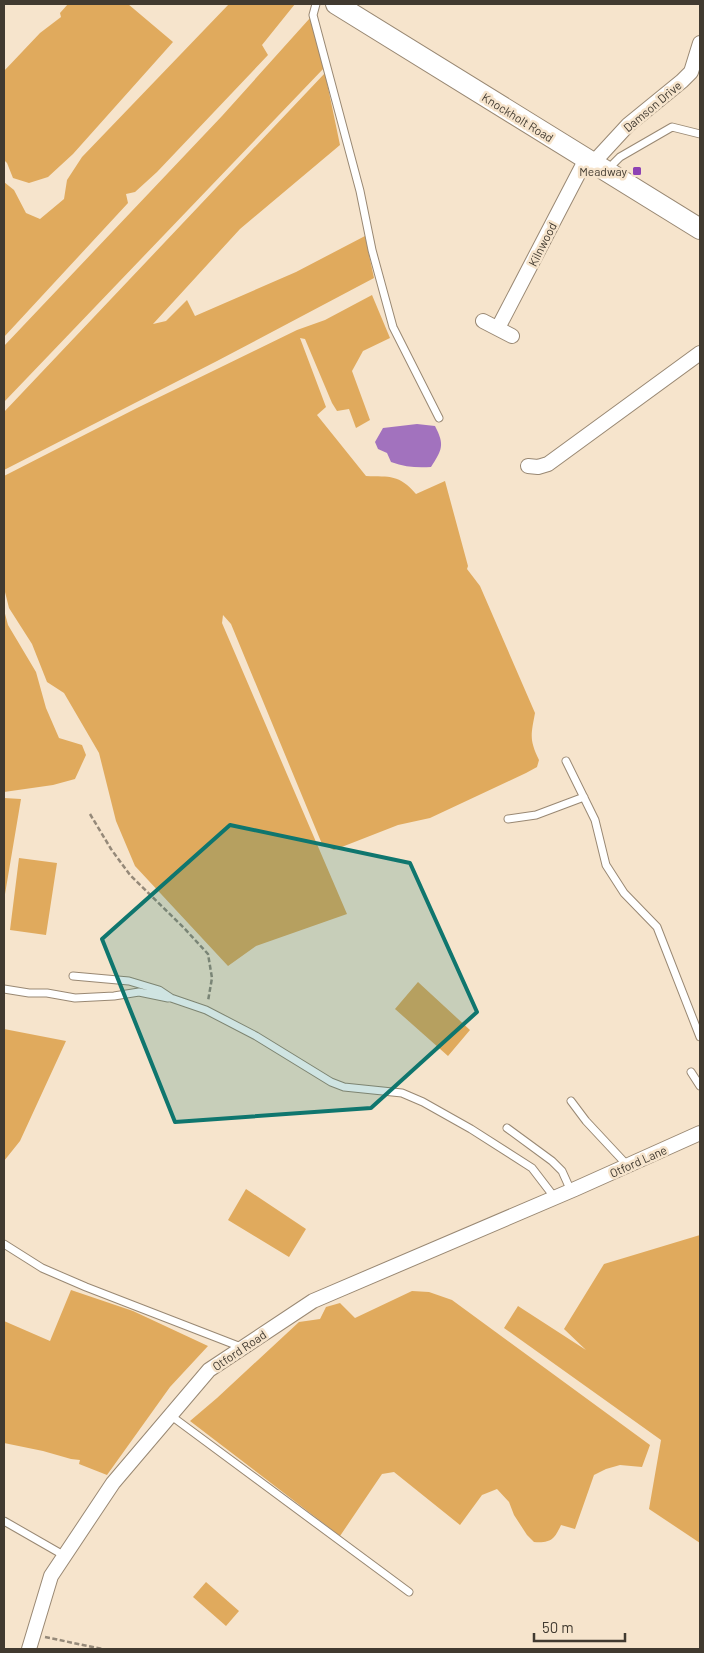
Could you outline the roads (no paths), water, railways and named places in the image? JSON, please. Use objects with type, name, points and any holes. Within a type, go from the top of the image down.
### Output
[{"type":"street","name":"Knockholt Road","points":[[336,4],[700,229]]},
{"type":"street","name":"Damson Drive","points":[[595,164],[628,125],[682,82],[691,72],[700,43]]},
{"type":"street","name":"Kilnwood","points":[[498,328],[595,164]]},
{"type":"street","points":[[483,321],[512,336]]},
{"type":"street","points":[[528,466],[538,467],[548,464],[700,353]]},
{"type":"street","name":"Otford Lane","points":[[573,1190],[700,1133]]},
{"type":"street","name":"Otford Road","points":[[29,1649],[52,1576],[113,1483],[209,1370],[313,1301],[573,1190]]},
{"type":"lane","points":[[316,4],[313,15],[360,191],[372,250],[393,327],[439,418]]},
{"type":"lane","points":[[595,164],[620,157],[672,127],[700,134]]},
{"type":"lane","points":[[566,761],[595,820],[606,865],[624,894],[657,927],[700,1037]]},
{"type":"lane","points":[[508,818],[536,815],[584,797]]},
{"type":"lane","points":[[73,976],[129,981],[159,990],[171,998]]},
{"type":"lane","points":[[4,989],[75,998],[114,996],[139,992],[171,998],[206,1010],[256,1036],[344,1088],[402,1093],[424,1102],[532,1168],[555,1198]]},
{"type":"lane","points":[[691,1072],[700,1086]]},
{"type":"lane","points":[[571,1101],[586,1121],[628,1166]]},
{"type":"lane","points":[[507,1128],[552,1160],[562,1171],[573,1190]]},
{"type":"lane","points":[[4,1244],[42,1268],[86,1288],[242,1348]]},
{"type":"lane","points":[[170,1415],[409,1592]]},
{"type":"lane","points":[[4,1521],[65,1556]]},
{"type":"place","name":"Meadway","points":[[637,171]]}]
